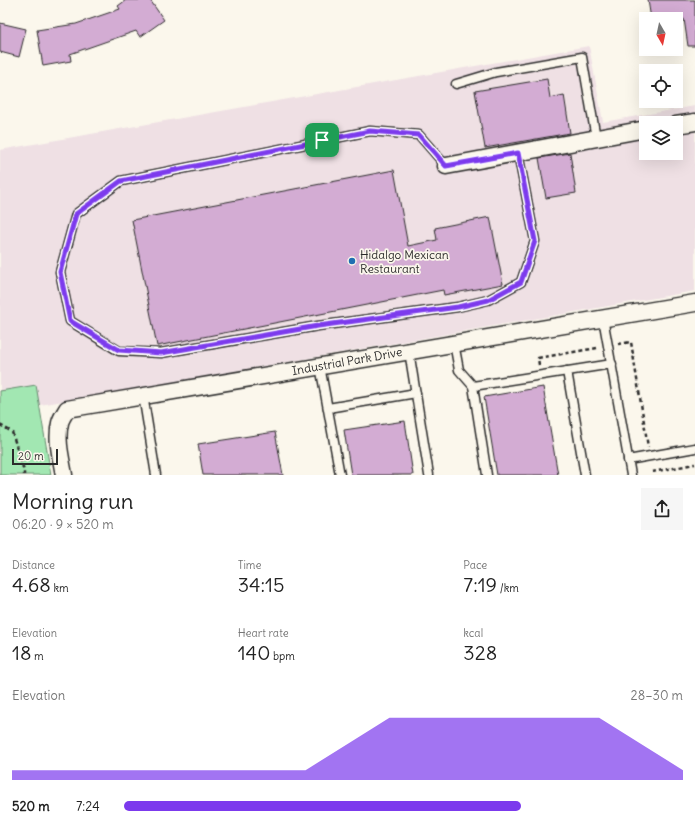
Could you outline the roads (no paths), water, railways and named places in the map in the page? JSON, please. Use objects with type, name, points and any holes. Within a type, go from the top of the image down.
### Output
[{"type":"street","points":[[683,124],[695,122]]},
{"type":"street","points":[[446,166],[639,131]]},
{"type":"street","name":"Industrial Park Drive","points":[[64,475],[59,442],[59,430],[60,422],[67,408],[695,303]]},
{"type":"lane","points":[[456,84],[496,72],[582,57],[596,138]]},
{"type":"lane","points":[[446,166],[419,135],[370,131],[121,181],[76,214],[60,272],[70,321],[119,350],[161,353],[318,326],[458,307],[488,300],[521,282],[535,241],[518,153]]},
{"type":"lane","points":[[603,318],[630,475]]},
{"type":"lane","points":[[454,343],[459,370],[473,386],[487,475]]},
{"type":"lane","points":[[409,351],[429,475]]},
{"type":"lane","points":[[473,386],[612,364]]},
{"type":"lane","points":[[320,366],[340,475]]},
{"type":"lane","points":[[567,371],[585,475]]},
{"type":"lane","points":[[328,408],[416,393]]},
{"type":"lane","points":[[143,395],[156,475]]},
{"type":"lane","points":[[628,460],[695,448]]},
{"type":"place","name":"Hidalgo Mexican Restaurant","points":[[352,261]]}]
